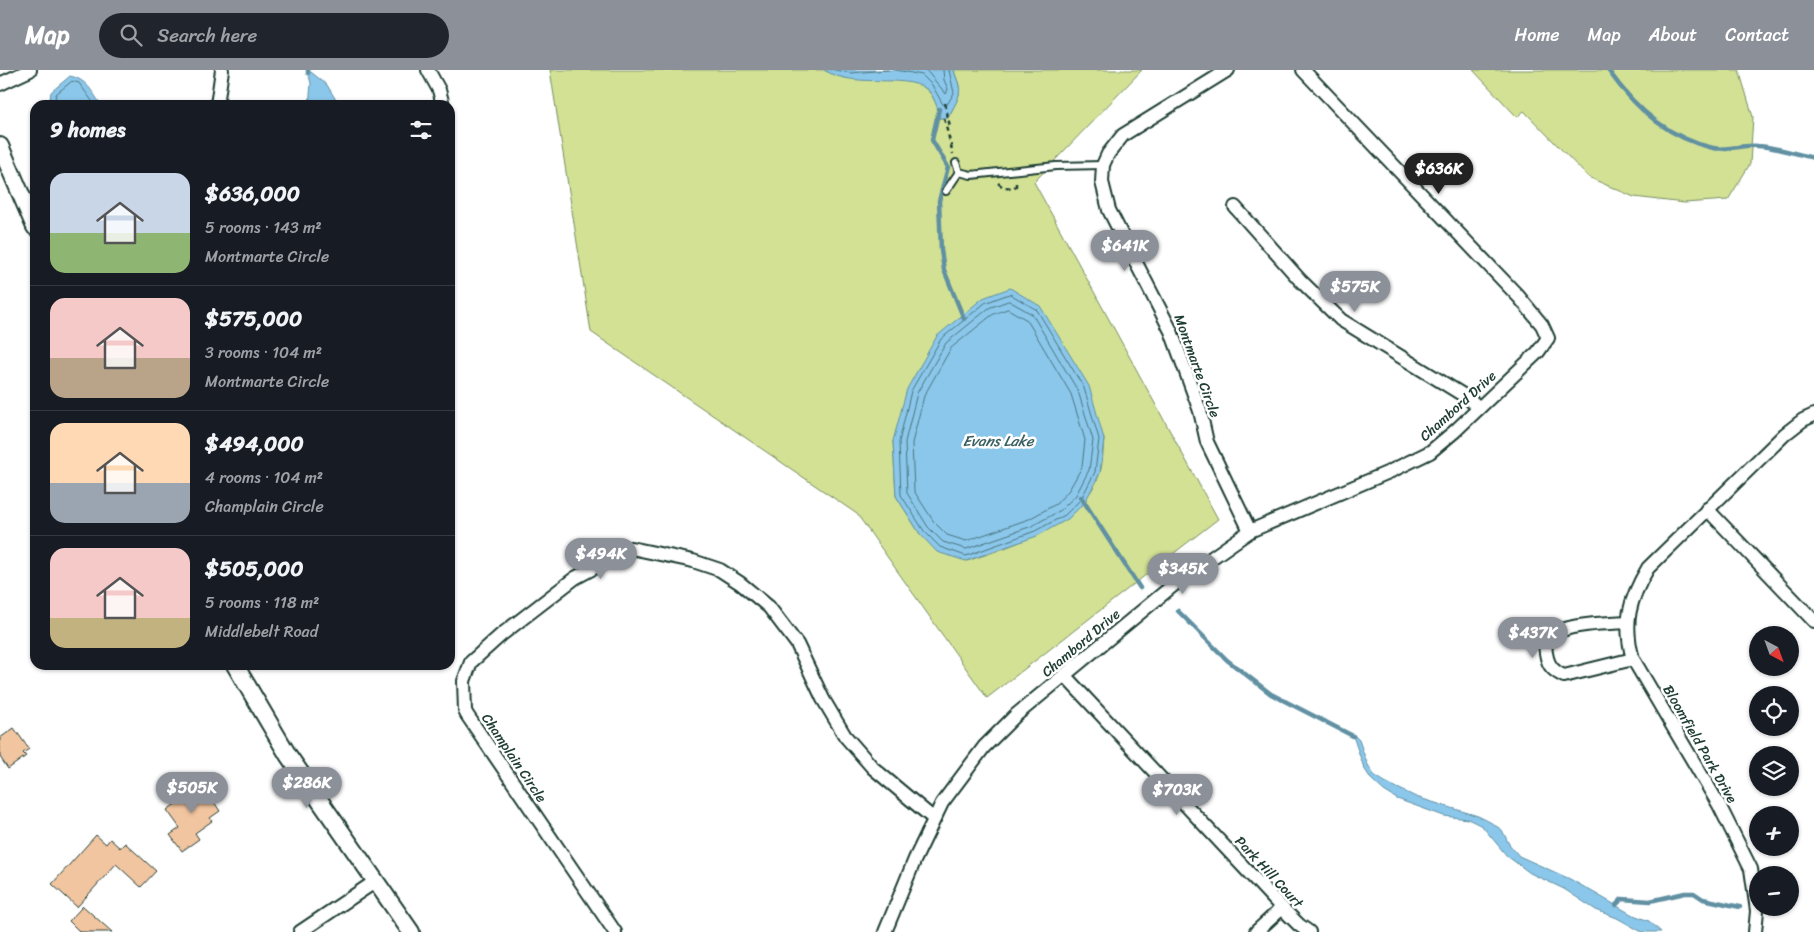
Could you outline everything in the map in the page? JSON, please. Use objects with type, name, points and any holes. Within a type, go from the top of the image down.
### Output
[{"type":"street","points":[[0,84],[30,70]]},
{"type":"street","points":[[218,100],[222,70]]},
{"type":"street","points":[[428,70],[439,90],[442,100]]},
{"type":"street","points":[[1103,165],[1108,154],[1123,136],[1228,70]]},
{"type":"street","name":"Chambord Drive","points":[[885,932],[915,859],[942,803],[984,747],[1016,715],[1176,583],[1250,530],[1389,472],[1430,452],[1538,352],[1548,338],[1542,325],[1519,297],[1303,70]]},
{"type":"street","points":[[0,146],[30,215]]},
{"type":"street","name":"Montmarte Circle","points":[[1103,165],[1102,182],[1108,210],[1171,331],[1200,411],[1207,442],[1250,530]]},
{"type":"street","points":[[1235,207],[1300,280],[1341,320],[1468,398],[1479,408]]},
{"type":"street","name":"Bloomfield Park Drive","points":[[1755,932],[1757,911],[1751,869],[1719,805],[1634,659],[1628,640],[1627,622],[1635,589],[1648,568],[1785,434],[1803,420],[1814,415]]},
{"type":"street","points":[[1707,509],[1814,621]]},
{"type":"street","name":"Champlain Circle","points":[[615,932],[467,715],[465,711],[464,681],[471,662],[501,635],[576,578],[631,548],[693,561],[720,570],[740,583],[769,607],[797,644],[823,699],[845,736],[873,768],[934,819]]},
{"type":"street","points":[[1627,622],[1572,626],[1556,632],[1548,638],[1545,649],[1547,661],[1553,672],[1564,676],[1634,659]]},
{"type":"street","points":[[238,670],[288,755],[411,932]]},
{"type":"street","name":"Park Hill Court","points":[[1065,676],[1282,908],[1309,932]]},
{"type":"street","points":[[300,932],[376,881]]},
{"type":"street","points":[[1256,932],[1282,908]]},
{"type":"lane","points":[[956,163],[959,172]]},
{"type":"lane","points":[[959,172],[972,175],[1056,166],[1103,165]]},
{"type":"lane","points":[[946,191],[959,172]]},
{"type":"path","points":[[945,103],[950,127]]},
{"type":"path","points":[[944,118],[956,163]]},
{"type":"green space","points":[[550,70],[824,70],[847,78],[885,77],[906,79],[916,82],[925,88],[935,101],[939,118],[948,118],[960,90],[954,70],[1142,70],[1034,182],[1218,519],[987,698],[857,514],[591,332]],"holes":[[[1104,439],[1100,473],[1091,491],[1078,506],[1044,531],[967,561],[920,534],[896,496],[893,441]]]},
{"type":"green space","points":[[1473,70],[1739,70],[1753,117],[1750,164],[1728,200],[1684,203],[1634,197],[1588,177],[1524,111],[1517,117]]},
{"type":"water","points":[[824,70],[954,70],[960,90],[948,118],[939,118],[938,109],[931,93],[922,86],[897,81],[852,79],[837,76]]},
{"type":"water","points":[[311,72],[327,85],[336,100],[309,100],[311,83],[308,73]]},
{"type":"water","points":[[70,76],[84,83],[98,100],[50,100],[51,92]]},
{"type":"water","name":"Evans Lake","points":[[1010,288],[1040,306],[1089,386],[1104,439],[1100,473],[1085,502],[1068,519],[1037,536],[966,561],[937,552],[920,534],[896,496],[893,441],[907,389],[937,336],[983,298]]},
{"type":"water","points":[[1354,735],[1359,740],[1367,763],[1374,775],[1416,797],[1478,816],[1490,822],[1502,830],[1509,844],[1519,856],[1570,879],[1631,914],[1649,921],[1661,932],[1642,932],[1617,918],[1596,910],[1564,889],[1530,873],[1507,856],[1482,826],[1468,819],[1444,816],[1397,799],[1384,791],[1371,779],[1364,768]]},
{"type":"building","points":[[14,728],[29,749],[23,753],[26,756],[8,769],[0,757],[0,738]]},
{"type":"building","points":[[197,777],[220,811],[210,818],[212,821],[195,833],[199,839],[182,851],[170,835],[180,828],[167,810],[188,795],[182,787]]},
{"type":"building","points":[[96,835],[106,844],[110,839],[120,848],[125,843],[156,871],[141,887],[116,864],[77,907],[52,884]]},
{"type":"building","points":[[83,906],[112,932],[80,932],[69,921]]},
{"type":"waterway","points":[[1608,70],[1618,84],[1641,108],[1666,129],[1681,137],[1713,148],[1765,147],[1814,158]]},
{"type":"waterway","points":[[939,109],[932,140],[948,167],[939,201],[941,250],[944,270],[964,319]]},
{"type":"waterway","points":[[1081,497],[1140,588]]},
{"type":"waterway","points":[[1178,611],[1227,660],[1271,694],[1353,736]]},
{"type":"waterway","points":[[1616,905],[1622,899],[1650,901],[1685,893],[1694,893],[1703,899],[1740,907]]}]
